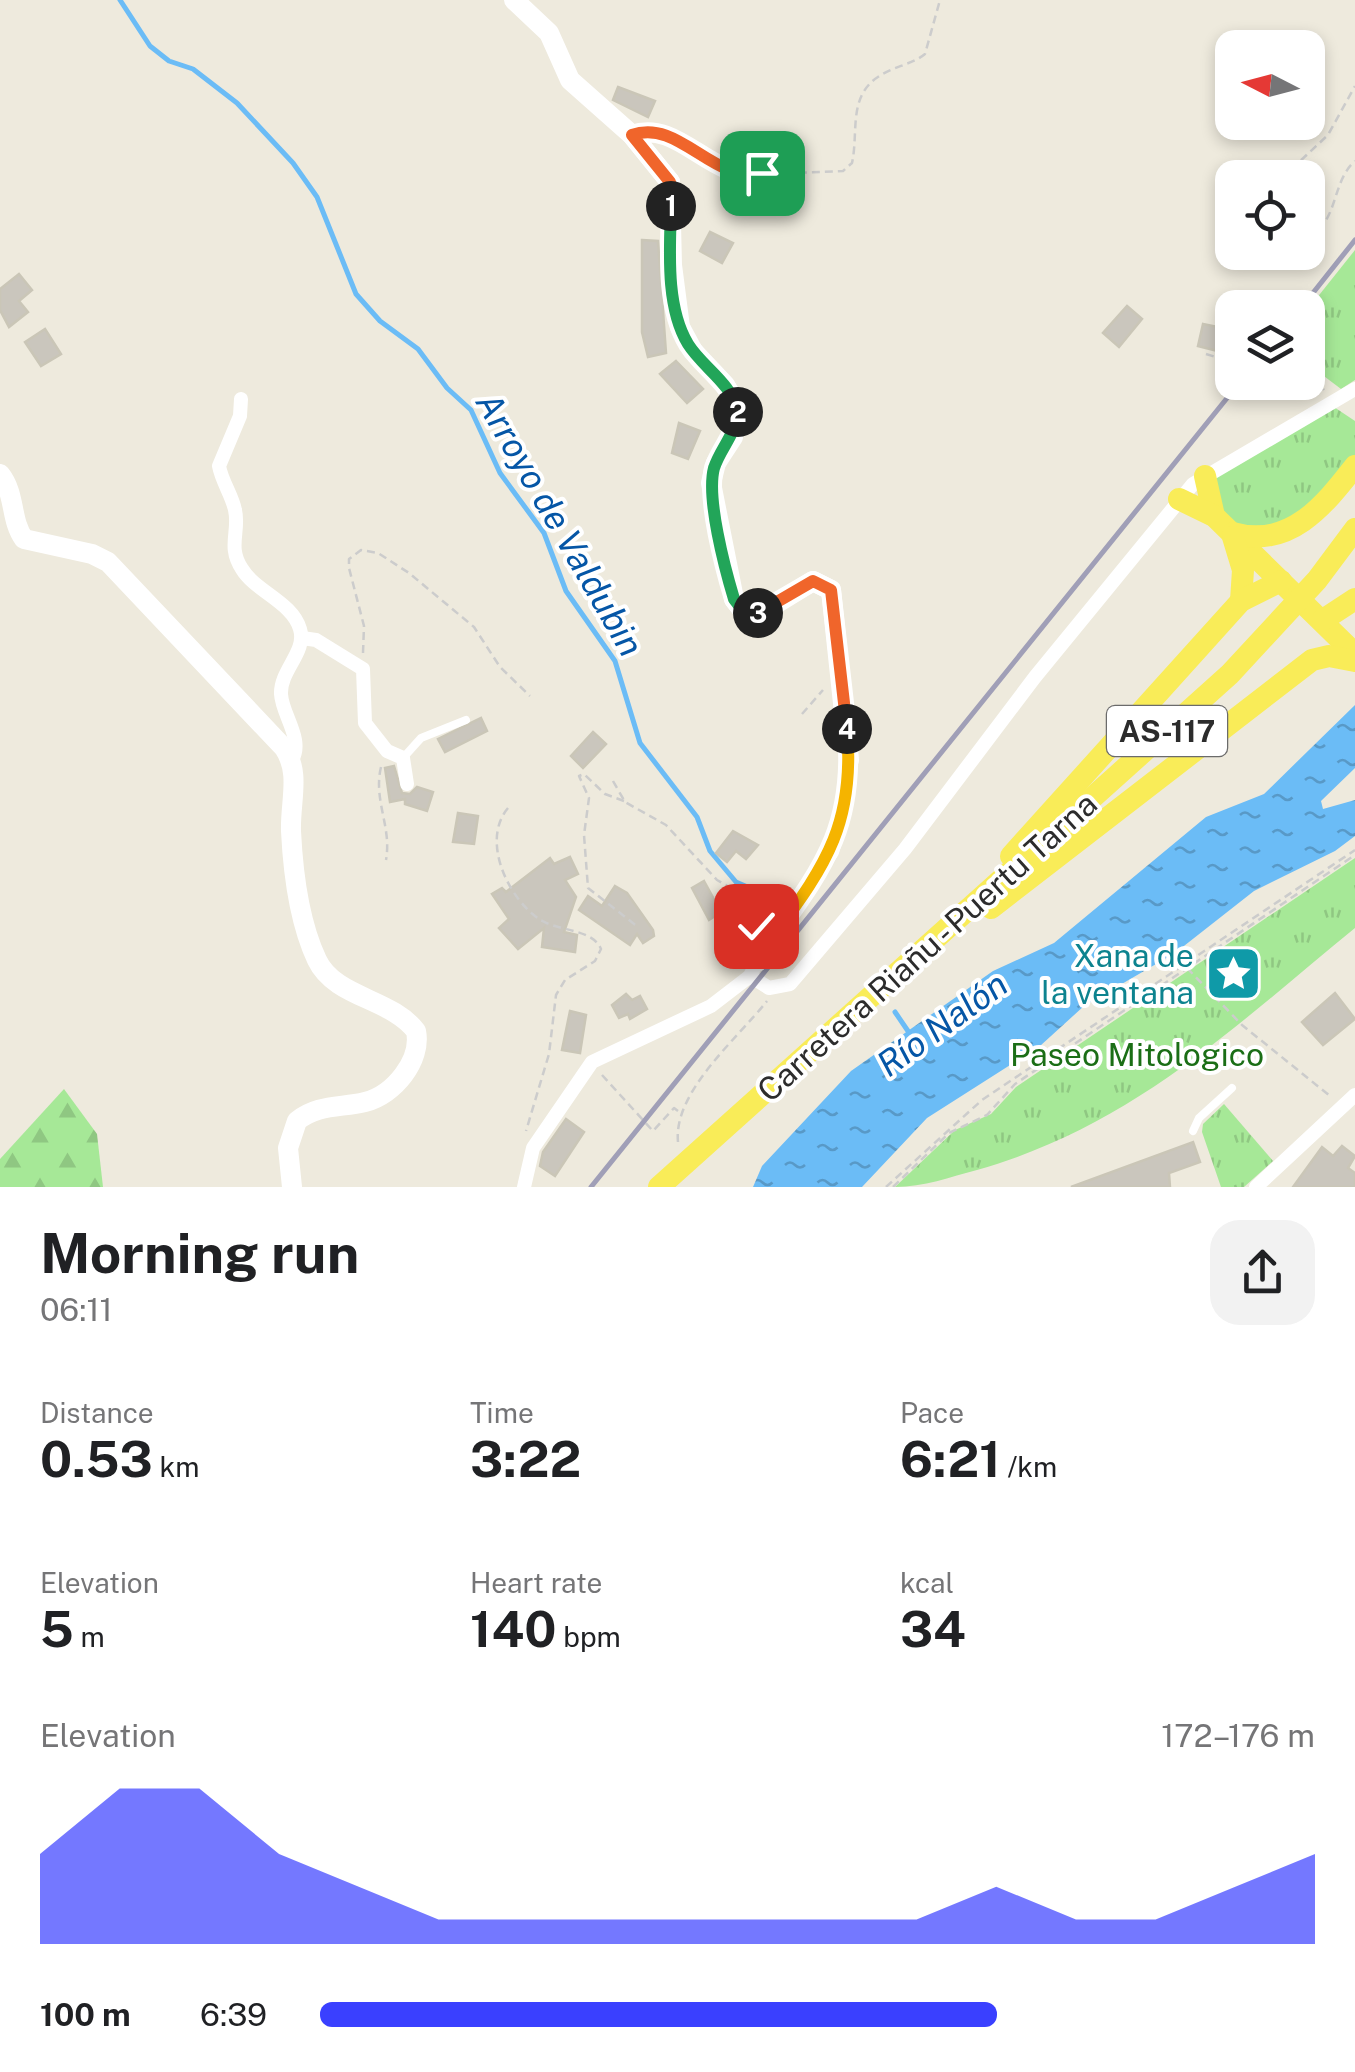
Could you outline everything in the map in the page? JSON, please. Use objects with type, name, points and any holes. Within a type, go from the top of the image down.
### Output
[{"type":"main road","points":[[1280,580],[1276,552],[1355,466]]},
{"type":"main road","points":[[1205,476],[1214,516]]},
{"type":"main road","points":[[1179,499],[1214,516],[1355,657]]},
{"type":"main road","points":[[1232,533],[1265,538],[1296,528]]},
{"type":"main road","name":"Carretera Riañu - Puertu Tarna","points":[[666,1180],[1230,674],[1317,580],[1355,529]]},
{"type":"main road","points":[[1232,533],[1243,570],[1240,601]]},
{"type":"main road","points":[[962,917],[1076,780],[1240,601],[1280,580]]},
{"type":"main road","points":[[1318,616],[1355,599]]},
{"type":"main road","points":[[1312,660],[1323,639],[1318,616]]},
{"type":"main road","points":[[921,953],[981,916],[1312,660],[1355,657]]},
{"type":"street","points":[[514,0],[550,33],[570,80],[632,135],[670,182],[672,265],[680,326],[693,352],[724,384],[738,409],[733,437],[716,463],[711,483],[734,599],[741,608],[762,613],[805,584],[826,584],[833,600],[849,760],[844,812],[832,852],[754,969],[711,1006],[592,1062],[546,1124],[527,1168],[524,1187]]},
{"type":"street","points":[[754,969],[777,989],[790,984],[905,849],[1035,676],[1179,499],[1205,476],[1355,389]]},
{"type":"street","points":[[241,400],[240,416],[219,466],[236,514],[234,552],[248,576],[292,615],[302,638]]},
{"type":"street","points":[[0,474],[13,495],[17,524],[24,539],[92,554],[108,562],[292,760]]},
{"type":"street","points":[[302,638],[316,640],[355,661],[366,678],[365,723],[387,751],[403,758],[407,784]]},
{"type":"street","points":[[292,1187],[288,1148],[297,1121],[317,1109],[372,1100],[412,1065],[418,1053],[416,1032],[406,1019],[336,982],[318,962],[306,930],[296,872],[294,738],[281,694],[284,672],[302,638]]},
{"type":"street","points":[[1256,1187],[1351,1105]]},
{"type":"lane","points":[[403,758],[421,738],[466,720]]},
{"type":"lane","points":[[1193,1130],[1199,1118],[1232,1088]]},
{"type":"path","points":[[632,135],[657,131],[710,162],[744,174],[843,171],[852,163],[855,110],[864,92],[881,74],[921,58],[940,0]]},
{"type":"path","points":[[1301,160],[1328,135],[1355,86]]},
{"type":"path","points":[[1325,221],[1344,173],[1355,161]]},
{"type":"path","points":[[1206,354],[1215,357]]},
{"type":"path","points":[[1325,395],[1331,405]]},
{"type":"path","points":[[355,661],[364,649],[364,626],[349,560],[360,550],[378,553],[409,573],[474,627],[500,666],[530,696]]},
{"type":"path","points":[[802,714],[840,670]]},
{"type":"path","points":[[386,860],[389,845],[377,790],[387,751]]},
{"type":"path","points":[[638,927],[588,888],[584,835],[589,798],[579,776],[584,774],[604,794],[666,825],[717,880],[752,900],[754,969]]},
{"type":"path","points":[[613,781],[625,802]]},
{"type":"path","points":[[508,808],[495,838],[502,868],[514,888],[540,920],[593,938],[601,950],[595,961],[564,980],[556,994],[549,1054],[528,1118],[527,1168]]},
{"type":"path","points":[[893,1187],[958,1126],[987,1115],[1015,1084],[1355,852]]},
{"type":"path","points":[[1187,967],[1242,1025],[1351,1105]]},
{"type":"path","points":[[886,1187],[982,1100],[1187,967]]},
{"type":"path","points":[[678,1142],[679,1112],[693,1088],[777,989]]},
{"type":"path","points":[[592,1062],[634,1114],[654,1131],[674,1108],[679,1112]]},
{"type":"green space","points":[[1355,250],[1355,380],[1341,389],[1325,377],[1323,290]]},
{"type":"green space","points":[[1331,405],[1355,421],[1355,466],[1296,528],[1231,533],[1205,476]]},
{"type":"green space","name":"Paseo Mitologico","points":[[1355,858],[1355,928],[1179,1070],[1084,1128],[1033,1151],[937,1181],[895,1187],[955,1130],[991,1114],[1016,1087]]},
{"type":"green space","points":[[64,1089],[97,1134],[103,1187],[0,1187],[0,1159]]},
{"type":"green space","points":[[1224,1104],[1273,1161],[1244,1187],[1221,1187],[1202,1132],[1203,1124]]},
{"type":"water","name":"Río Nalón","points":[[1355,705],[1355,768],[1321,801],[1323,809],[1355,800],[1355,836],[1335,851],[1254,891],[1175,953],[1084,1006],[1040,1046],[927,1118],[862,1187],[753,1187],[762,1166],[851,1071],[993,971],[1054,943],[1206,817],[1264,794]]},
{"type":"building","points":[[618,87],[655,101],[648,117],[613,100]]},
{"type":"building","points":[[710,232],[733,243],[722,263],[700,251]]},
{"type":"building","points":[[642,240],[658,241],[666,353],[648,357],[642,332]]},
{"type":"building","points":[[19,274],[32,290],[19,301],[28,312],[9,327],[0,310],[0,289]]},
{"type":"building","points":[[1127,306],[1142,319],[1119,347],[1103,333]]},
{"type":"building","points":[[1203,324],[1215,326],[1215,350],[1198,346]]},
{"type":"building","points":[[45,329],[61,354],[41,366],[25,342]]},
{"type":"building","points":[[676,361],[703,389],[687,403],[660,374]]},
{"type":"building","points":[[679,423],[700,431],[688,459],[672,453]]},
{"type":"building","points":[[481,718],[487,731],[445,752],[438,739]]},
{"type":"building","points":[[593,732],[606,744],[583,768],[571,756]]},
{"type":"building","points":[[394,766],[402,793],[410,794],[417,787],[433,792],[427,811],[405,804],[405,799],[390,802],[385,768]]},
{"type":"building","points":[[458,813],[478,816],[474,844],[453,842]]},
{"type":"building","points":[[733,831],[758,845],[746,859],[736,851],[727,862],[716,853]]},
{"type":"building","points":[[570,857],[578,874],[565,880],[576,897],[564,932],[577,935],[575,952],[542,947],[544,928],[518,949],[499,928],[509,919],[492,894],[502,888],[506,892],[550,858],[554,864]]},
{"type":"building","points":[[704,881],[721,912],[709,920],[692,888]]},
{"type":"building","points":[[615,886],[627,893],[653,930],[654,936],[643,943],[637,934],[630,945],[579,910],[588,896],[602,906]]},
{"type":"building","points":[[742,901],[748,957],[743,966],[732,967],[724,911]]},
{"type":"building","points":[[1335,993],[1355,1019],[1323,1045],[1302,1022]]},
{"type":"building","points":[[626,994],[632,1000],[640,996],[647,1009],[630,1019],[628,1014],[619,1018],[612,1005]]},
{"type":"building","points":[[570,1011],[586,1015],[580,1053],[562,1050]]},
{"type":"building","points":[[566,1119],[584,1132],[555,1176],[540,1166],[543,1152]]},
{"type":"building","points":[[1193,1142],[1200,1162],[1169,1173],[1170,1187],[1071,1187]]},
{"type":"building","points":[[1342,1146],[1355,1156],[1348,1168],[1355,1173],[1355,1187],[1293,1187],[1322,1147],[1333,1156]]},
{"type":"waterway","name":"Arroyo de Valdubin","points":[[120,0],[150,46],[169,61],[193,69],[237,103],[293,163],[317,197],[356,294],[380,321],[418,349],[447,388],[471,410],[500,473],[544,533],[566,591],[615,661],[640,743],[697,817],[710,851],[736,882],[786,895]]},
{"type":"waterway","name":"Arroyo de Valdubin","points":[[895,1012],[910,1034]]},
{"type":"railway","points":[[1315,290],[1355,240]]},
{"type":"railway","points":[[591,1187],[1225,400]]},
{"type":"place","name":"Xana de la ventana","points":[[1233,973]]},
{"type":"route","points":[[756,926],[757,962],[822,871],[840,831],[849,760],[833,600],[831,590],[819,580],[805,584],[762,613],[741,608],[734,599],[711,483],[716,463],[733,437],[738,409],[724,384],[693,352],[680,326],[670,240],[670,182],[632,135],[657,131],[736,173],[762,173]]}]
